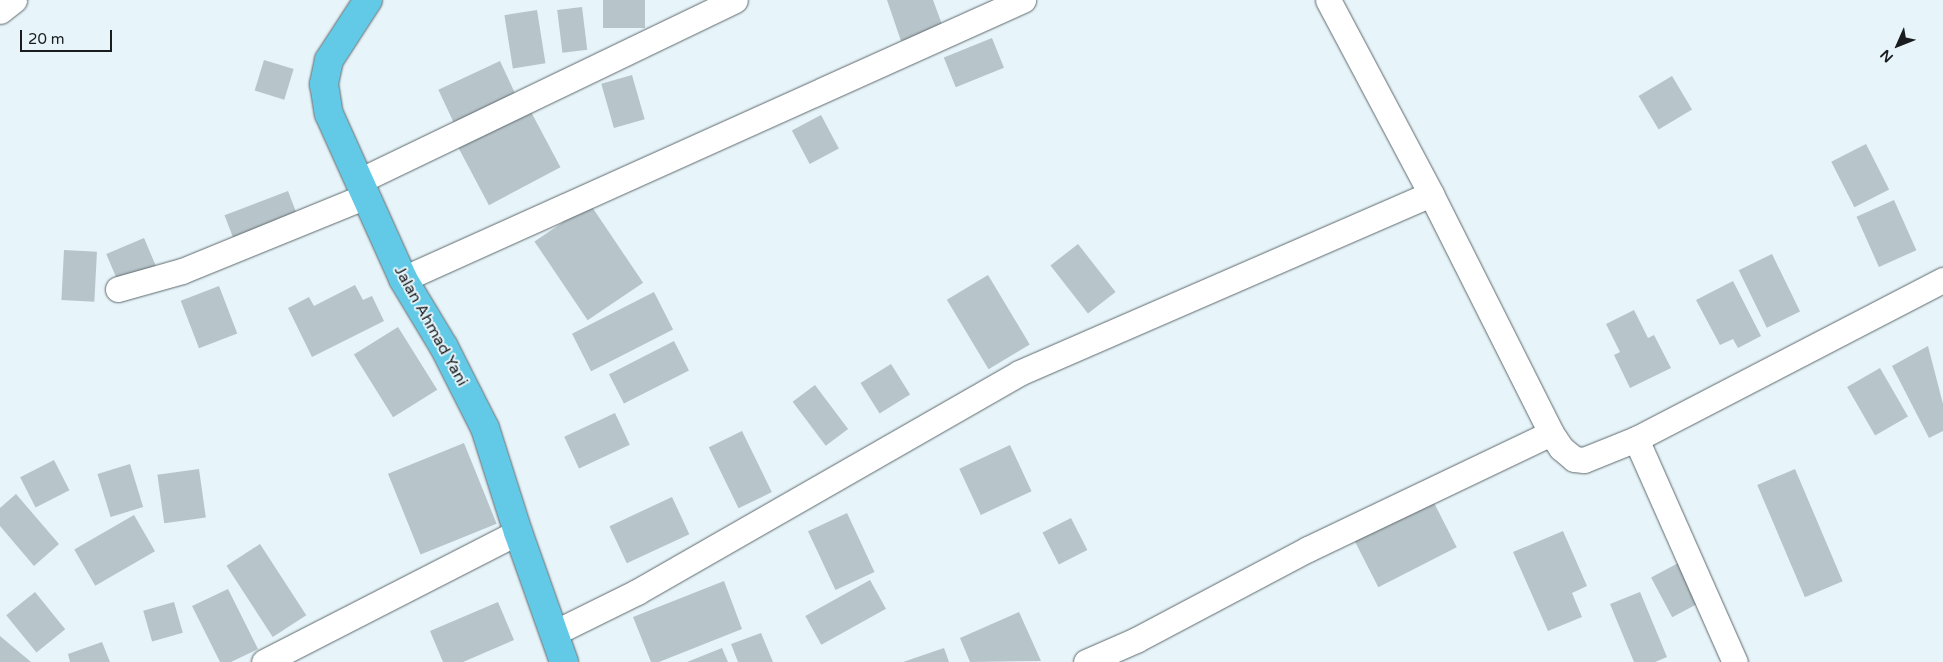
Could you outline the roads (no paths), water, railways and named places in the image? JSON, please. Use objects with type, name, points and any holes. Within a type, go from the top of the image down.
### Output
[{"type":"highway","name":"Jalan Ahmad Yani","points":[[368,0],[329,60],[324,84],[329,114],[403,279],[444,347],[485,428],[518,532],[564,662]]},
{"type":"street","points":[[0,11],[14,0]]},
{"type":"street","points":[[118,289],[182,271],[362,188],[735,0]]},
{"type":"street","points":[[403,279],[1023,0]]},
{"type":"street","points":[[1328,0],[1432,194],[1550,433],[1568,456],[1584,460],[1636,439],[1943,280]]},
{"type":"street","points":[[554,633],[637,592],[1019,373],[1432,194]]},
{"type":"street","points":[[1086,662],[1128,645],[1308,549],[1550,433]]},
{"type":"street","points":[[1636,439],[1735,662]]},
{"type":"street","points":[[264,662],[518,532]]}]
